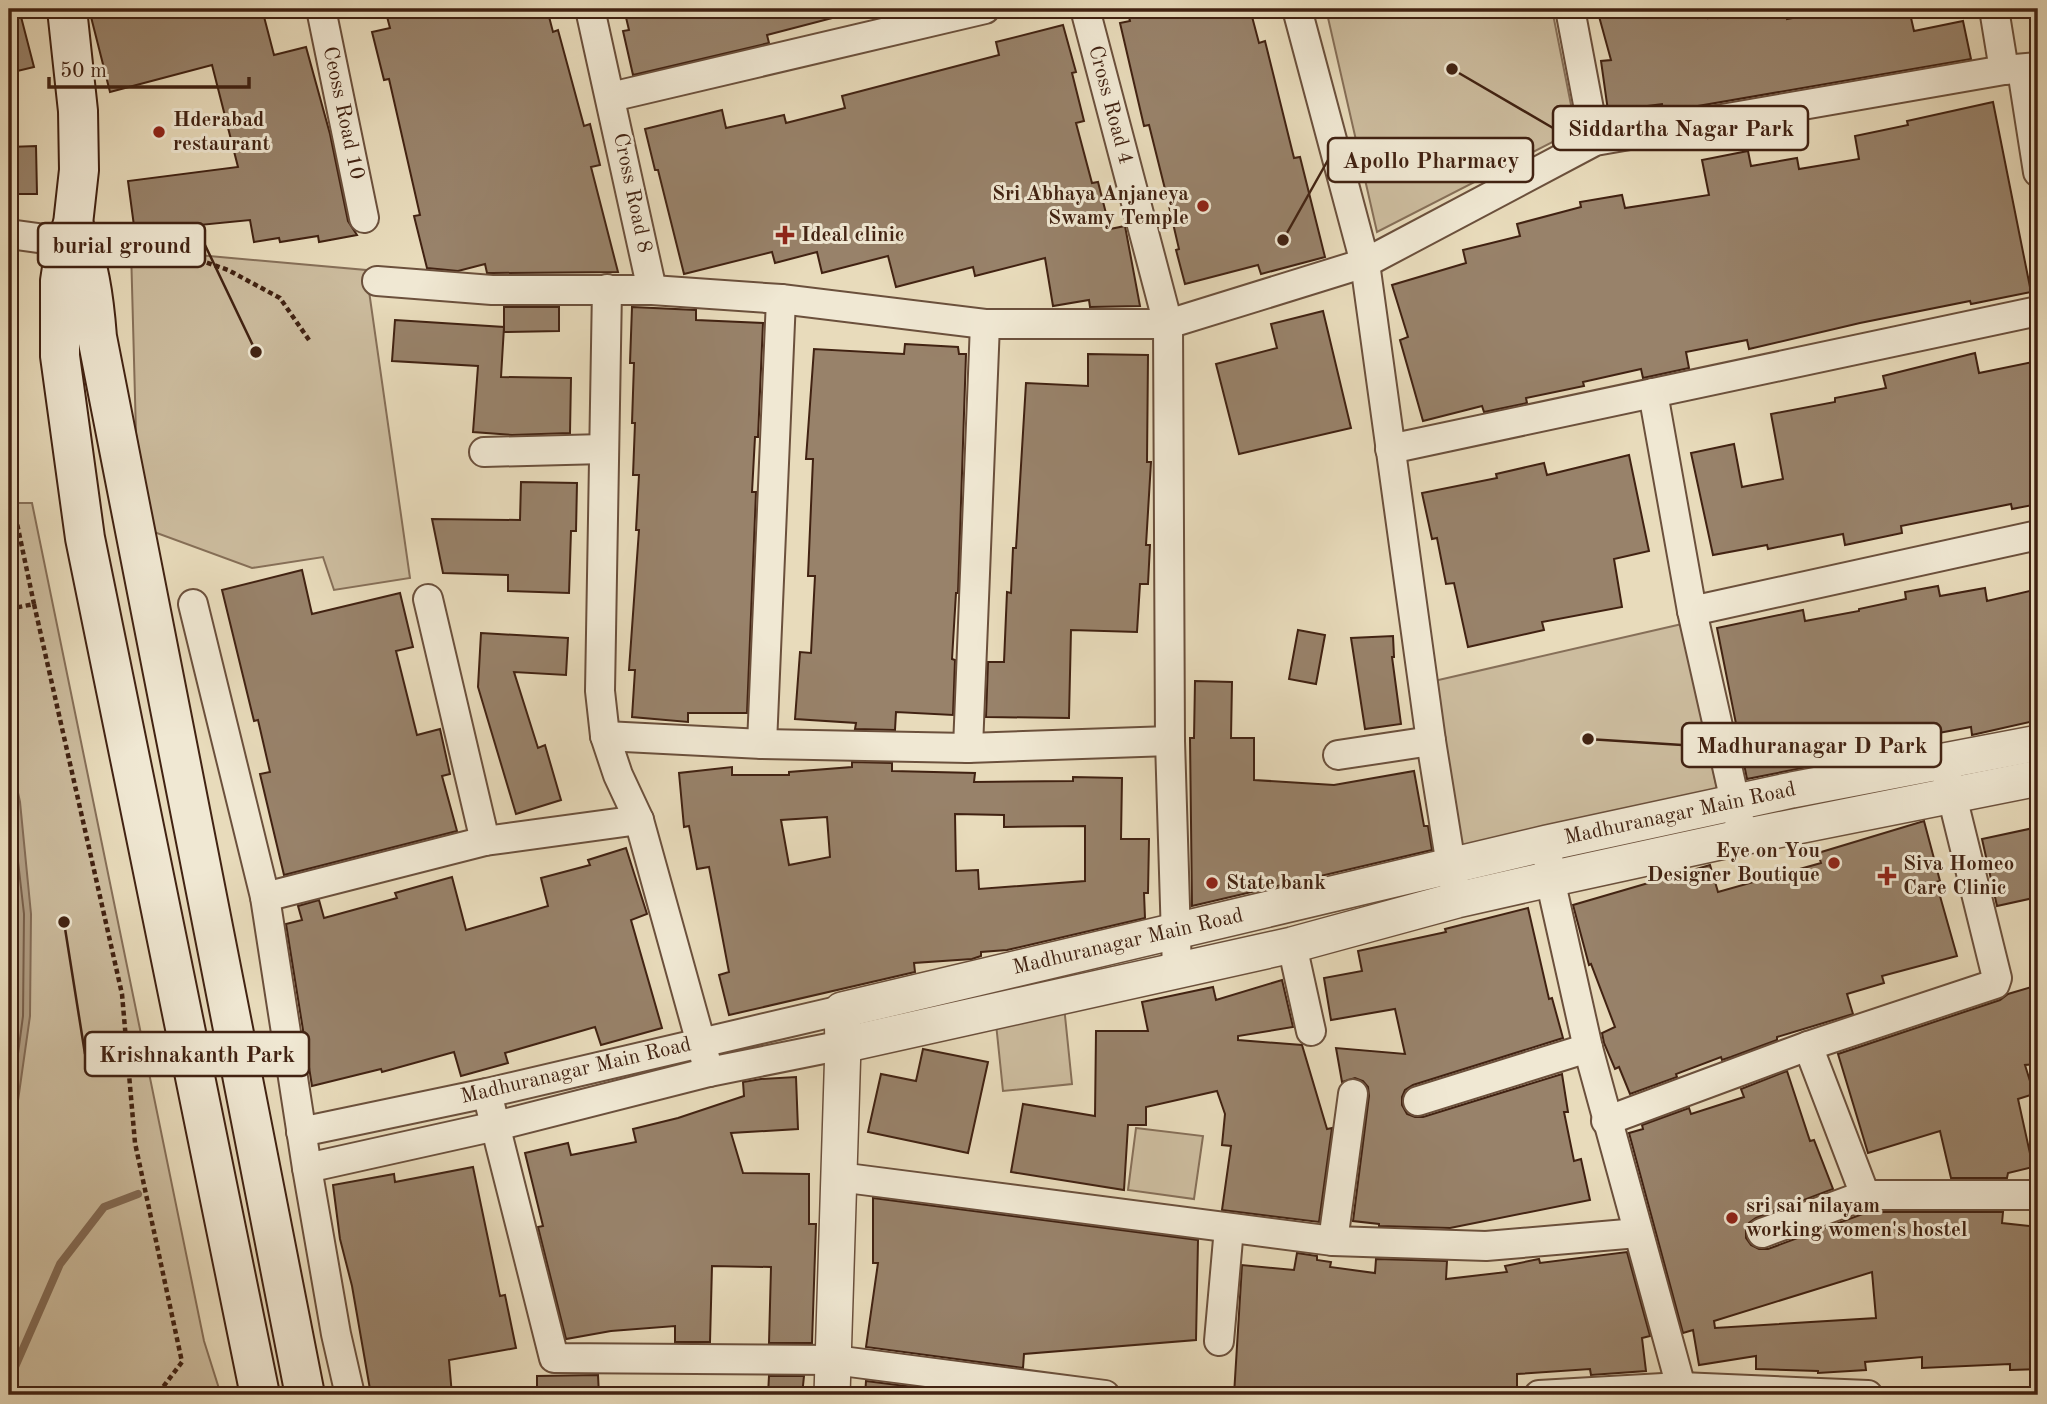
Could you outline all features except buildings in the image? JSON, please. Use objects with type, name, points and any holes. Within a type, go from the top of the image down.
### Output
[{"type":"main road","points":[[67,9],[78,111],[79,170],[74,237],[60,281],[60,356],[85,538],[260,1395]]},
{"type":"main road","points":[[74,237],[93,288],[97,337],[305,1395]]},
{"type":"street","name":"Ceoss Road 10","points":[[321,9],[364,218]]},
{"type":"street","name":"Cross Road 8","points":[[590,9],[652,290]]},
{"type":"street","points":[[611,97],[985,9]]},
{"type":"street","name":"Cross Road 4","points":[[1085,9],[1168,324],[1170,741],[1177,971]]},
{"type":"street","points":[[1297,9],[1365,263],[1431,741],[1458,900]]},
{"type":"street","points":[[1570,9],[1595,141]]},
{"type":"street","points":[[1994,9],[2021,69],[2038,172]]},
{"type":"street","points":[[377,281],[492,290],[652,290],[781,299],[985,324],[1168,324],[1365,263],[1595,141],[2021,69]]},
{"type":"street","points":[[9,234],[74,237]]},
{"type":"street","points":[[607,289],[600,691],[606,736],[618,775],[639,820],[709,1072]]},
{"type":"street","points":[[762,744],[781,299]]},
{"type":"street","points":[[1390,449],[2038,311]]},
{"type":"street","points":[[968,748],[985,324]]},
{"type":"street","points":[[1653,393],[1692,611],[1743,837]]},
{"type":"street","points":[[484,452],[604,449]]},
{"type":"street","points":[[1692,611],[2038,535]]},
{"type":"street","points":[[428,600],[485,841]]},
{"type":"street","points":[[193,604],[265,897],[307,1168],[336,1334],[350,1395]]},
{"type":"street","points":[[606,736],[762,744],[968,748],[1170,741]]},
{"type":"street","points":[[1338,755],[1431,741]]},
{"type":"street","name":"Madhuranagar Main Road","points":[[301,1132],[487,1093],[1547,843],[1733,802],[2038,743]]},
{"type":"street","points":[[1606,1121],[1808,1046],[1990,988],[1995,984],[1997,978],[1944,761]]},
{"type":"street","name":"Madhuranagar Main Road","points":[[307,1168],[496,1126],[709,1072],[843,1045],[1292,945],[1458,900],[1550,879],[2038,778]]},
{"type":"street","points":[[265,897],[485,841],[639,820]]},
{"type":"street","points":[[1547,843],[1550,879],[1588,1048],[1681,1387]]},
{"type":"street","points":[[1292,945],[1311,1031]]},
{"type":"street","points":[[832,1395],[842,1010]]},
{"type":"street","points":[[1808,1046],[1865,1195]]},
{"type":"street","points":[[1418,1101],[1588,1048]]},
{"type":"street","points":[[487,1093],[554,1358],[834,1360],[1105,1395]]},
{"type":"street","points":[[1333,1241],[1353,1094]]},
{"type":"street","points":[[839,1177],[1333,1241],[1486,1246],[1638,1233]]},
{"type":"street","points":[[1762,1233],[1865,1195],[2038,1195]]},
{"type":"street","points":[[1219,1341],[1229,1228]]},
{"type":"street","points":[[1539,1395],[1681,1387],[1868,1395]]},
{"type":"path","points":[[74,237],[185,255],[228,270],[280,298],[309,340]]},
{"type":"path","points":[[9,515],[15,514],[122,994],[135,1143],[182,1362],[157,1395]]},
{"type":"path","points":[[9,609],[34,604]]},
{"type":"shaded area","points":[[1326,9],[1552,9],[1576,130],[1377,232]]},
{"type":"shaded area","points":[[131,249],[366,270],[410,578],[334,590],[323,557],[252,568],[154,532],[136,434]]},
{"type":"shaded area","points":[[9,503],[32,503],[204,1341],[221,1395],[9,1395]]},
{"type":"shaded area","points":[[1682,624],[1723,817],[1465,879],[1434,681]]},
{"type":"shaded area","points":[[1064,1006],[1072,1084],[1003,1091],[995,1014]]},
{"type":"shaded area","points":[[1136,1128],[1203,1136],[1194,1199],[1128,1190]]},
{"type":"water","points":[[9,760],[20,802],[31,914],[30,1016],[9,1164]]},
{"type":"waterway","points":[[9,1374],[15,1367],[60,1264],[104,1207],[138,1194]]},
{"type":"place","name":"Siddartha Nagar Park","points":[[1452,69]]},
{"type":"place","name":"Hderabad restaurant","points":[[159,132]]},
{"type":"place","name":"Sri Abhaya Anjaneya Swamy Temple","points":[[1203,206]]},
{"type":"place","name":"Ideal clinic","points":[[785,235]]},
{"type":"place","name":"Apollo Pharmacy","points":[[1283,240]]},
{"type":"place","name":"burial ground","points":[[256,352]]},
{"type":"place","name":"Madhuranagar D Park","points":[[1588,739]]},
{"type":"place","name":"Eye on You Designer Boutique","points":[[1834,863]]},
{"type":"place","name":"Siva Homeo Care Clinic","points":[[1887,876]]},
{"type":"place","name":"State bank","points":[[1212,883]]},
{"type":"place","name":"Krishnakanth Park","points":[[64,922]]},
{"type":"place","name":"sri sai nilayam working women's hostel","points":[[1732,1218]]}]
